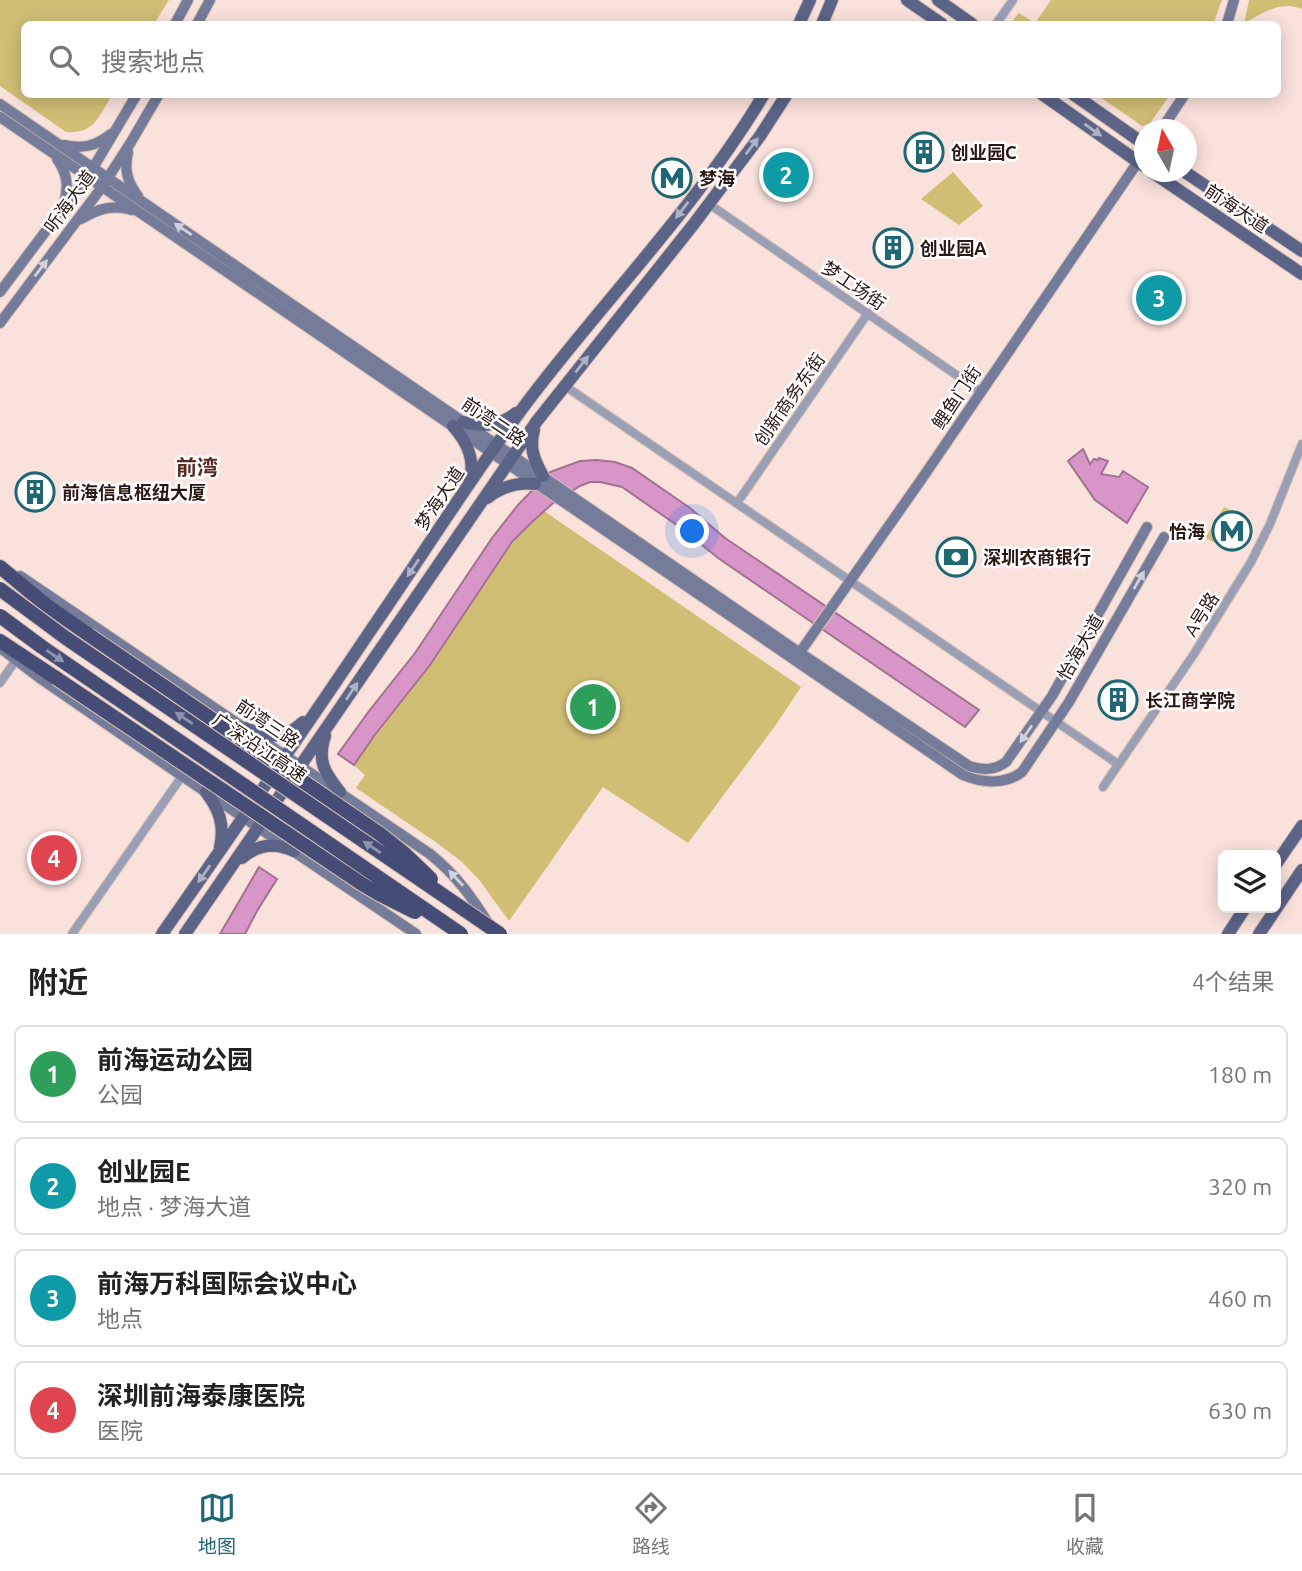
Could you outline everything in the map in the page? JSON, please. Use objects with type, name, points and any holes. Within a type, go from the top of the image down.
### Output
[{"type":"highway","points":[[0,565],[60,616],[380,834],[468,913]]},
{"type":"highway","name":"广深沿江高速","points":[[0,589],[66,638],[497,934]]},
{"type":"highway","points":[[0,616],[42,648],[461,934]]},
{"type":"highway","points":[[0,641],[362,884],[461,934]]},
{"type":"main road","points":[[800,21],[810,0]]},
{"type":"main road","points":[[824,19],[832,0]]},
{"type":"main road","points":[[824,19],[841,0]]},
{"type":"main road","points":[[907,0],[938,21]]},
{"type":"main road","points":[[938,0],[968,21]]},
{"type":"main road","name":"梦海大道","points":[[162,934],[494,448],[679,214],[762,98]]},
{"type":"main road","name":"梦海大道","points":[[185,934],[537,421],[709,204],[784,98]]},
{"type":"main road","points":[[1048,98],[1134,155]]},
{"type":"main road","points":[[1079,98],[1134,137]]},
{"type":"main road","name":"前海大道","points":[[1197,180],[1302,251]]},
{"type":"main road","name":"前海大道","points":[[1167,182],[1302,274]]},
{"type":"main road","points":[[1280,236],[1302,244]]},
{"type":"main road","points":[[467,488],[470,478],[470,454],[458,424],[495,424],[513,416],[527,403]]},
{"type":"main road","points":[[477,508],[492,493],[507,486],[539,480],[532,452],[532,438],[537,421]]},
{"type":"main road","points":[[245,728],[261,735],[272,736],[291,732],[323,702]]},
{"type":"main road","points":[[328,726],[321,757],[327,776],[340,792]]},
{"type":"main road","points":[[206,792],[218,810],[222,823],[218,854]]},
{"type":"main road","points":[[1281,857],[1302,826]]},
{"type":"main road","points":[[231,867],[248,853],[264,846],[280,846],[293,851]]},
{"type":"main road","points":[[1266,932],[1302,870]]},
{"type":"main road","points":[[1228,934],[1242,913]]},
{"type":"street","points":[[177,21],[188,0]]},
{"type":"street","points":[[199,21],[210,0]]},
{"type":"street","points":[[998,21],[1013,0]]},
{"type":"street","points":[[1228,21],[1234,0]]},
{"type":"street","name":"听海大道","points":[[0,292],[90,172],[135,98]]},
{"type":"street","name":"听海大道","points":[[0,323],[105,182],[157,98]]},
{"type":"street","points":[[1168,119],[1182,98]]},
{"type":"street","name":"前湾二路","points":[[0,104],[90,172],[966,770]]},
{"type":"street","name":"前湾二路","points":[[0,117],[51,145]]},
{"type":"street","points":[[51,145],[88,147],[116,131]]},
{"type":"street","points":[[131,142],[126,162],[127,177],[143,208]]},
{"type":"street","points":[[51,145],[66,178],[67,192],[62,210]]},
{"type":"street","name":"鲤鱼门街","points":[[797,656],[1134,172]]},
{"type":"street","name":"梦工场街","points":[[709,204],[981,392]]},
{"type":"street","points":[[76,222],[106,207],[143,208]]},
{"type":"street","name":"创新商务东街","points":[[737,503],[867,313]]},
{"type":"street","points":[[565,386],[1118,764]]},
{"type":"street","name":"A号路","points":[[1103,787],[1194,654],[1251,562],[1270,524],[1302,444]]},
{"type":"street","name":"怡海大道","points":[[966,770],[987,770],[1006,762],[1071,663],[1147,527]]},
{"type":"street","name":"怡海大道","points":[[966,770],[979,780],[995,781],[1010,779],[1022,772],[1081,683],[1164,537]]},
{"type":"street","name":"前湾三路","points":[[0,565],[430,853],[472,897],[497,934]]},
{"type":"street","points":[[0,648],[181,776],[416,934]]},
{"type":"street","points":[[0,683],[16,660]]},
{"type":"street","points":[[72,934],[181,776]]},
{"type":"shaded area","points":[[0,0],[169,0],[156,21],[21,21],[21,98],[110,98],[90,127],[66,132],[0,86]]},
{"type":"shaded area","points":[[1051,0],[1222,0],[1214,21],[1036,21]]},
{"type":"shaded area","points":[[1249,0],[1302,0],[1302,9],[1279,7],[1245,21]]},
{"type":"shaded area","points":[[1019,13],[1032,21],[1012,21]]},
{"type":"shaded area","points":[[1101,98],[1168,98],[1153,119],[1134,120]]},
{"type":"shaded area","points":[[953,172],[983,206],[959,225],[921,199]]},
{"type":"shaded area","points":[[1083,449],[1090,464],[1099,458],[1108,461],[1101,474],[1119,477],[1123,471],[1148,487],[1127,523],[1095,500],[1068,461]]},
{"type":"shaded area","points":[[597,460],[632,468],[690,508],[725,538],[979,710],[965,727],[718,558],[681,528],[622,487],[590,482],[552,504],[512,542],[430,665],[354,765],[338,754],[415,653],[492,538],[518,505],[550,472],[580,461]]},
{"type":"shaded area","points":[[1224,507],[1247,518],[1233,551],[1205,538]]},
{"type":"shaded area","points":[[544,511],[801,687],[688,843],[603,787],[509,921],[480,881],[462,862],[356,788],[365,775],[354,765],[432,662],[497,563]]},
{"type":"shaded area","points":[[259,867],[277,879],[245,934],[220,934]]},
{"type":"place","name":"创业园C","points":[[924,152]]},
{"type":"place","name":"创业园E","points":[[786,175]]},
{"type":"place","name":"梦海","points":[[672,178]]},
{"type":"place","name":"创业园A","points":[[893,248]]},
{"type":"place","name":"前海万科国际会议中心","points":[[1159,298]]},
{"type":"place","name":"前海信息枢纽大厦","points":[[35,492]]},
{"type":"place","name":"怡海","points":[[1232,531]]},
{"type":"place","name":"深圳农商银行","points":[[956,557]]},
{"type":"place","name":"长江商学院","points":[[1118,700]]},
{"type":"place","name":"前海运动公园","points":[[593,707]]},
{"type":"place","name":"深圳前海泰康医院","points":[[54,858]]},
{"type":"district","name":"前湾","points":[[197,467]]}]
